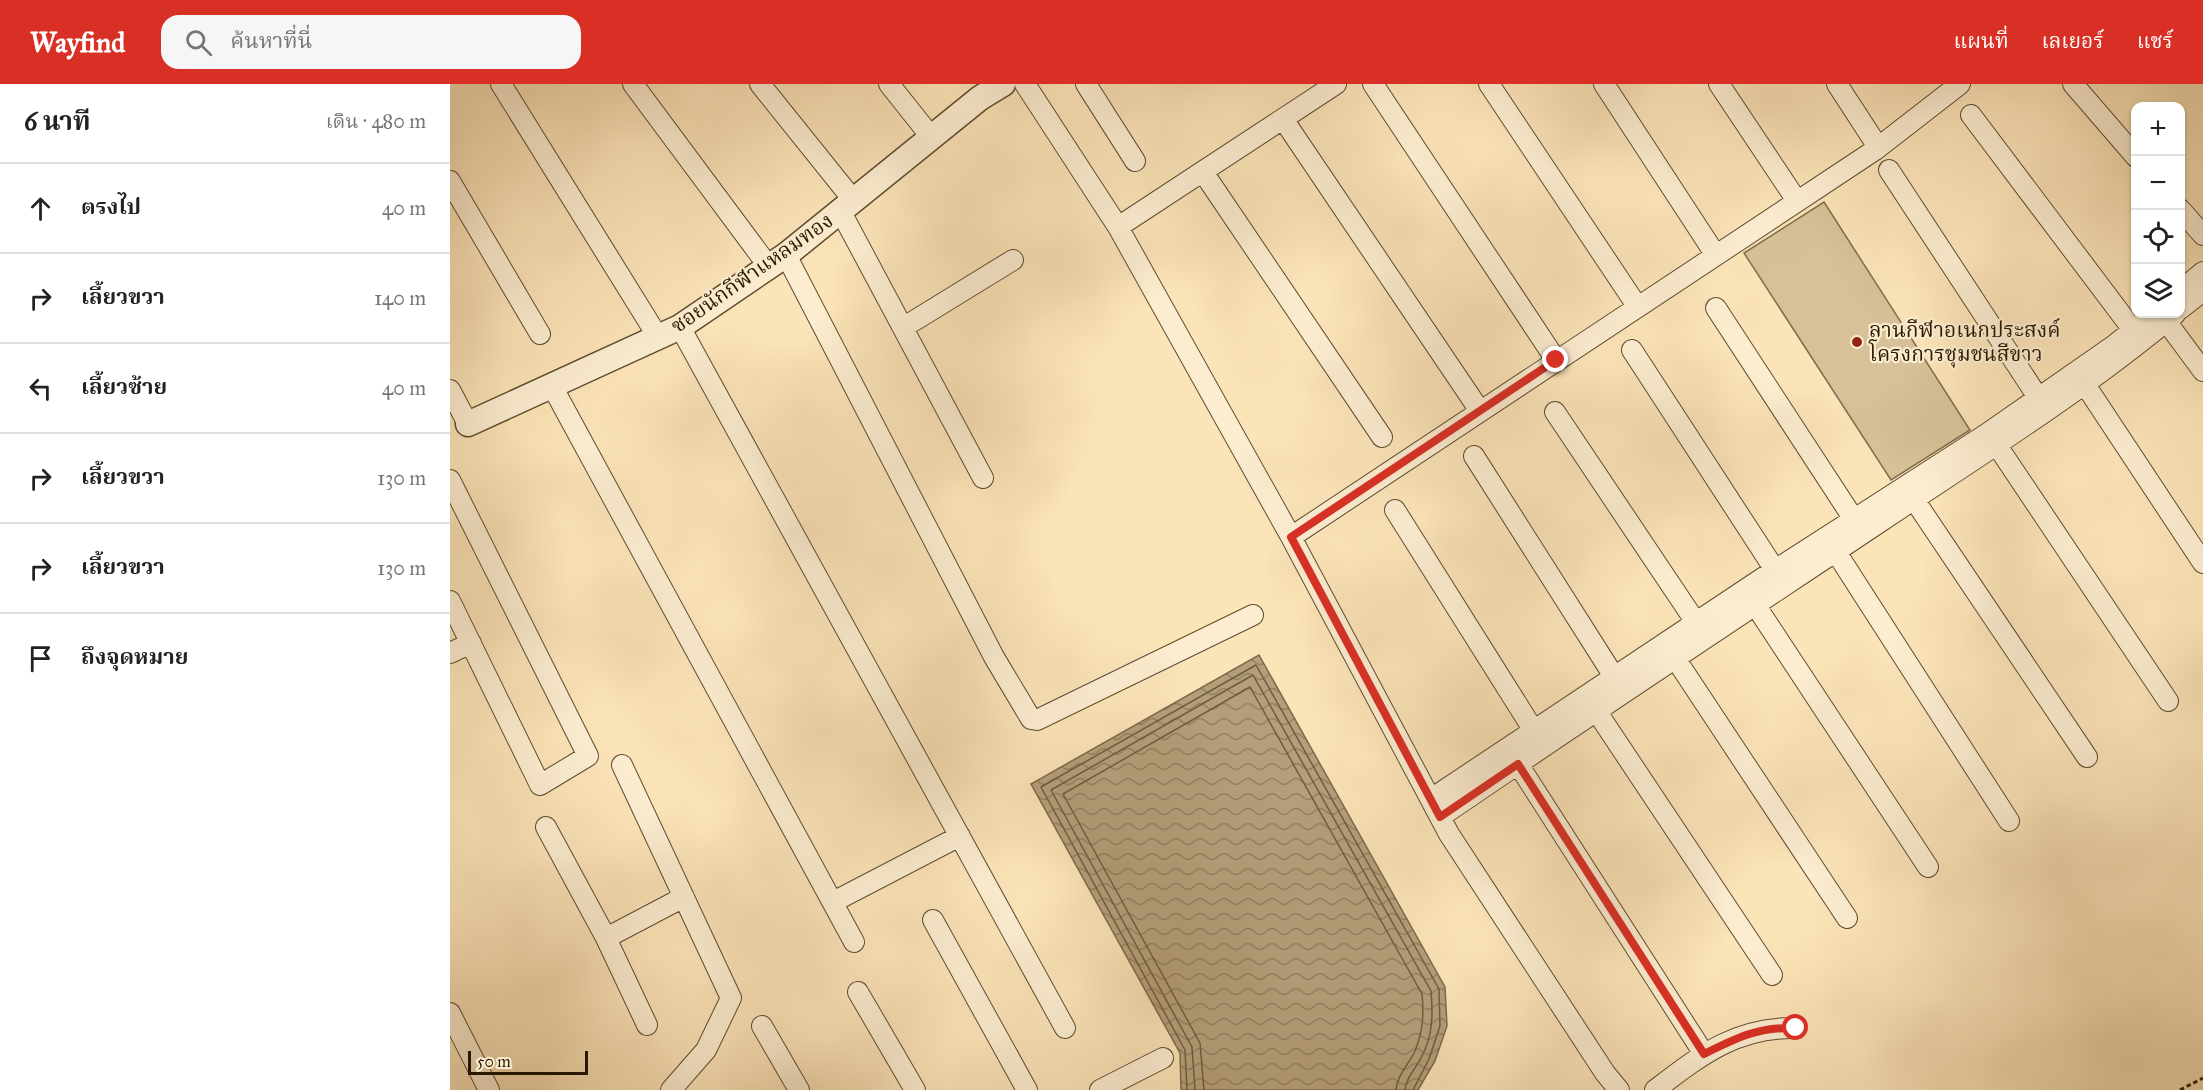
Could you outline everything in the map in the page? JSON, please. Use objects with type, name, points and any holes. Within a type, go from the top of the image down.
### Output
[{"type":"street","points":[[501,84],[658,336]]},
{"type":"street","points":[[633,84],[778,261],[994,657],[1031,719],[1037,720],[1253,615]]},
{"type":"street","points":[[760,84],[848,207],[904,327],[983,478]]},
{"type":"street","points":[[889,84],[932,138]]},
{"type":"street","name":"ซอยนักกีฬาแหลมทอง","points":[[468,424],[680,327],[778,261],[848,207],[985,91],[1003,84]]},
{"type":"street","points":[[1024,84],[1118,227],[1291,537],[1436,808],[1605,1073],[1620,1090]]},
{"type":"street","points":[[1086,84],[1135,161]]},
{"type":"street","points":[[1118,227],[1336,84]]},
{"type":"street","points":[[1373,84],[1556,360]]},
{"type":"street","points":[[1489,84],[1636,306]]},
{"type":"street","points":[[1604,84],[1715,254]]},
{"type":"street","points":[[1719,84],[1797,201]]},
{"type":"street","points":[[1837,84],[1878,147]]},
{"type":"street","points":[[1291,537],[1878,147],[1959,84]]},
{"type":"street","points":[[2073,84],[2131,150]]},
{"type":"street","points":[[1971,115],[2133,330]]},
{"type":"street","points":[[1283,119],[1480,411]]},
{"type":"street","points":[[1889,170],[2042,404]]},
{"type":"street","points":[[1203,172],[1382,437]]},
{"type":"street","points":[[450,181],[540,334]]},
{"type":"street","points":[[2182,210],[2203,235]]},
{"type":"street","points":[[904,327],[1013,260]]},
{"type":"street","points":[[2185,288],[2203,272]]},
{"type":"street","points":[[2185,303],[2203,291]]},
{"type":"street","points":[[1716,308],[1855,521]]},
{"type":"street","points":[[1436,808],[1534,731],[1675,658],[1750,597],[1775,570],[1855,521],[1996,444],[2133,330],[2160,318]]},
{"type":"street","points":[[1436,808],[1518,764],[1591,703],[1615,678],[1697,624],[1836,552],[1910,493],[2042,404],[2084,383],[2164,318]]},
{"type":"street","points":[[2171,318],[2203,371]]},
{"type":"street","points":[[680,327],[1065,1028]]},
{"type":"street","points":[[1632,350],[1775,570]]},
{"type":"street","points":[[2084,383],[2203,563]]},
{"type":"street","points":[[552,386],[854,942]]},
{"type":"street","points":[[450,390],[468,424]]},
{"type":"street","points":[[1555,412],[1697,624]]},
{"type":"street","points":[[1996,444],[2168,701]]},
{"type":"street","points":[[1474,456],[1615,678]]},
{"type":"street","points":[[450,480],[588,756],[540,785],[450,601]]},
{"type":"street","points":[[1910,493],[2087,757]]},
{"type":"street","points":[[1395,510],[1534,731]]},
{"type":"street","points":[[1836,552],[2009,821]]},
{"type":"street","points":[[1750,597],[1928,867]]},
{"type":"street","points":[[450,653],[471,643]]},
{"type":"street","points":[[1675,658],[1847,918]]},
{"type":"street","points":[[1591,703],[1772,975]]},
{"type":"street","points":[[1518,764],[1704,1054]]},
{"type":"street","points":[[622,765],[731,998],[706,1050],[671,1090]]},
{"type":"street","points":[[546,827],[606,938],[647,1025]]},
{"type":"street","points":[[833,902],[960,836]]},
{"type":"street","points":[[606,938],[684,897]]},
{"type":"street","points":[[933,920],[1027,1090]]},
{"type":"street","points":[[858,992],[915,1090]]},
{"type":"street","points":[[450,1013],[489,1090]]},
{"type":"street","points":[[762,1026],[799,1090]]},
{"type":"street","points":[[1655,1090],[1704,1054],[1750,1032],[1770,1028],[1796,1028]]},
{"type":"street","points":[[1100,1090],[1163,1058]]},
{"type":"path","points":[[2180,1090],[2203,1078]]},
{"type":"shaded area","name":"ลานกีฬาอเนกประสงค์ โครงการชุมชนสีขาว","points":[[1824,202],[1970,430],[1891,480],[1744,253]]},
{"type":"water","points":[[1259,655],[1445,987],[1447,1026],[1435,1061],[1418,1090],[1181,1090],[1180,1053],[1031,784]]},
{"type":"place","name":"ลานกีฬาอเนกประสงค์ โครงการชุมชนสีขาว","points":[[1857,342]]},
{"type":"route","points":[[1556,360],[1291,537],[1440,817],[1518,764],[1704,1054],[1750,1032],[1770,1028],[1796,1028]]}]
